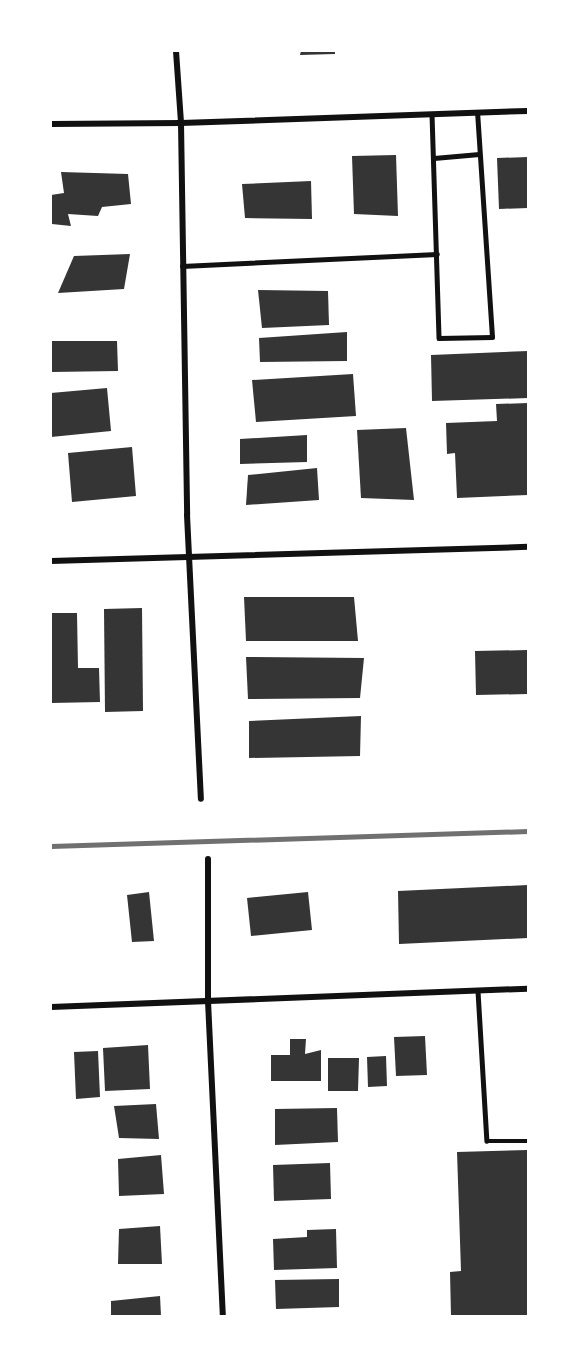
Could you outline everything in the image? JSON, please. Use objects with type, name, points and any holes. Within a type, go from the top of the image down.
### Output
[{"type":"street","points":[[176,51],[180,123],[190,558],[201,799]]},
{"type":"street","points":[[51,124],[180,123],[528,111]]},
{"type":"street","points":[[51,561],[528,547]]},
{"type":"street","points":[[208,859],[208,1001],[223,1316]]},
{"type":"street","points":[[51,1007],[528,989]]},
{"type":"lane","points":[[432,114],[439,338],[492,337],[477,113]]},
{"type":"lane","points":[[434,158],[479,154]]},
{"type":"lane","points":[[182,266],[437,255]]},
{"type":"lane","points":[[478,990],[487,1141],[528,1141]]},
{"type":"building","points":[[301,51],[335,51],[335,54],[300,55]]},
{"type":"building","points":[[396,155],[398,216],[354,214],[352,156]]},
{"type":"building","points":[[528,157],[528,208],[499,209],[497,158]]},
{"type":"building","points":[[61,172],[128,174],[131,204],[102,207],[98,216],[68,214],[71,226],[52,224],[51,195],[64,193]]},
{"type":"building","points":[[311,181],[312,219],[245,218],[242,184]]},
{"type":"building","points":[[130,254],[124,289],[58,293],[74,256]]},
{"type":"building","points":[[258,290],[328,291],[329,325],[262,328]]},
{"type":"building","points":[[347,332],[347,361],[260,362],[259,338]]},
{"type":"building","points":[[51,341],[117,341],[118,371],[51,372]]},
{"type":"building","points":[[528,351],[528,398],[432,401],[431,355]]},
{"type":"building","points":[[353,374],[356,416],[256,422],[252,380]]},
{"type":"building","points":[[107,388],[111,431],[51,437],[51,393]]},
{"type":"building","points":[[528,403],[528,495],[457,498],[455,453],[447,454],[446,423],[497,421],[496,404]]},
{"type":"building","points":[[406,428],[414,500],[361,498],[357,430]]},
{"type":"building","points":[[307,435],[307,462],[240,464],[240,439]]},
{"type":"building","points":[[132,447],[136,496],[72,502],[68,453]]},
{"type":"building","points":[[317,468],[319,500],[246,505],[248,475]]},
{"type":"building","points":[[244,597],[354,597],[358,641],[246,641]]},
{"type":"building","points":[[142,608],[143,711],[105,712],[104,609]]},
{"type":"building","points":[[51,613],[77,613],[78,668],[99,668],[100,702],[51,703]]},
{"type":"building","points":[[528,650],[528,694],[476,695],[475,651]]},
{"type":"building","points":[[246,657],[364,658],[360,698],[248,699]]},
{"type":"building","points":[[361,716],[360,756],[249,758],[249,721]]},
{"type":"building","points":[[528,885],[528,938],[399,944],[398,891]]},
{"type":"building","points":[[149,892],[154,941],[132,942],[127,895]]},
{"type":"building","points":[[308,892],[312,930],[251,936],[247,898]]},
{"type":"building","points":[[425,1036],[427,1075],[396,1076],[394,1037]]},
{"type":"building","points":[[290,1039],[306,1039],[305,1054],[321,1050],[321,1081],[271,1081],[271,1055],[290,1055]]},
{"type":"building","points":[[148,1045],[150,1089],[105,1091],[103,1048]]},
{"type":"building","points":[[98,1051],[100,1097],[76,1099],[74,1052]]},
{"type":"building","points":[[386,1056],[387,1086],[368,1087],[367,1057]]},
{"type":"building","points":[[328,1058],[359,1058],[358,1091],[328,1091]]},
{"type":"building","points":[[156,1104],[159,1139],[119,1138],[114,1106]]},
{"type":"building","points":[[337,1108],[338,1142],[275,1145],[275,1109]]},
{"type":"building","points":[[528,1150],[528,1316],[451,1316],[450,1272],[461,1271],[457,1152]]},
{"type":"building","points":[[161,1155],[164,1194],[119,1196],[118,1159]]},
{"type":"building","points":[[330,1163],[331,1199],[274,1201],[273,1165]]},
{"type":"building","points":[[160,1226],[162,1264],[118,1264],[119,1229]]},
{"type":"building","points":[[336,1229],[337,1268],[274,1270],[273,1239],[307,1237],[307,1230]]},
{"type":"building","points":[[339,1279],[339,1307],[276,1309],[275,1280]]},
{"type":"building","points":[[160,1296],[161,1316],[111,1316],[111,1301]]},
{"type":"railway","points":[[51,846],[528,831]]}]
